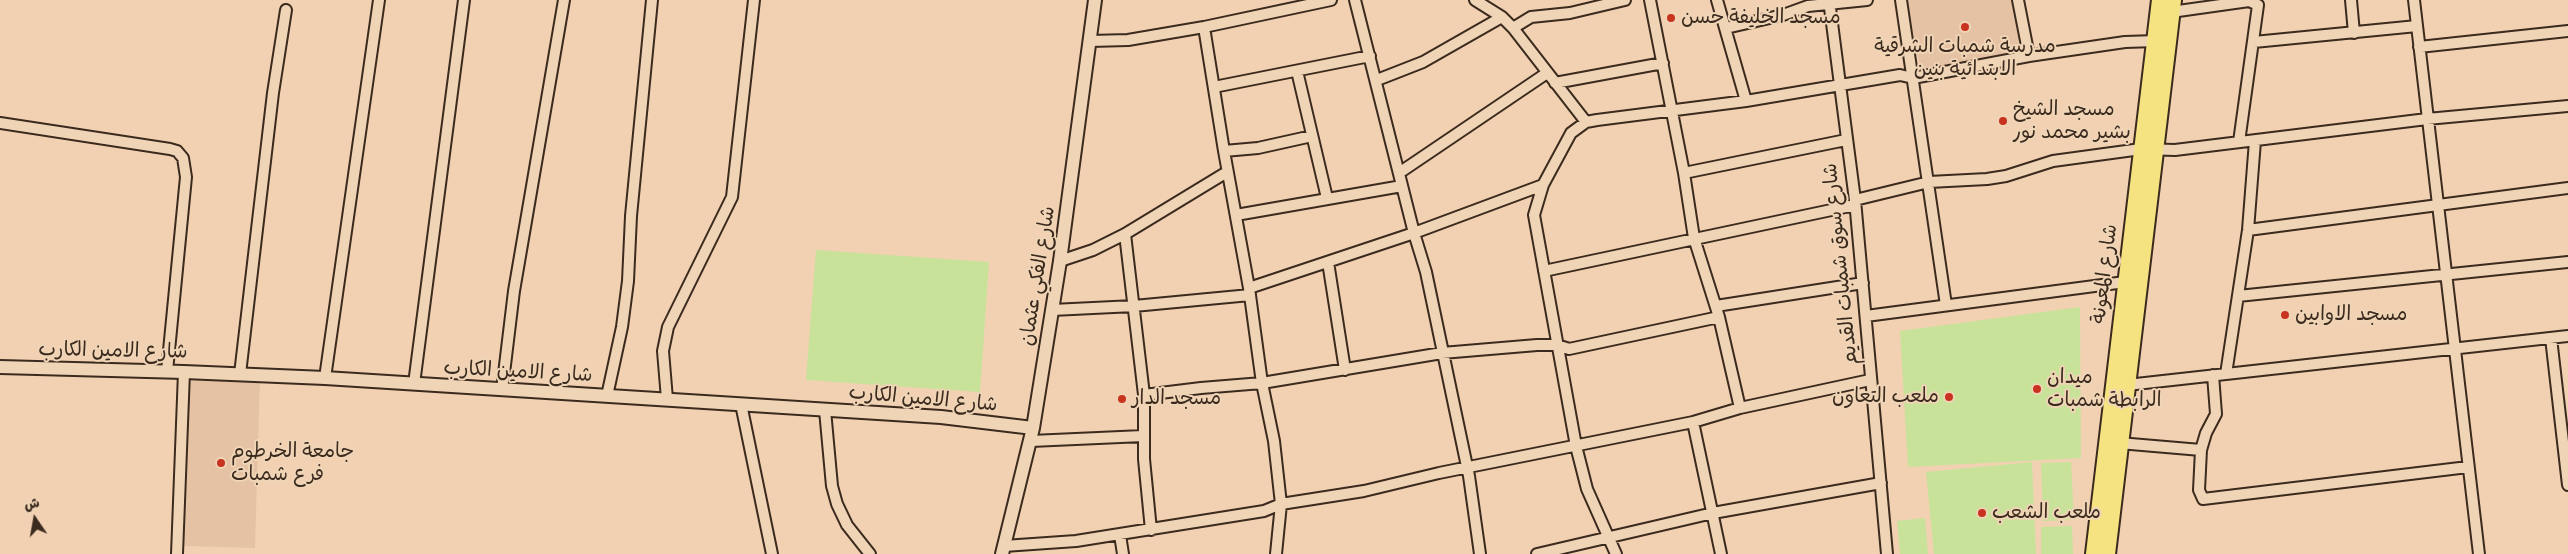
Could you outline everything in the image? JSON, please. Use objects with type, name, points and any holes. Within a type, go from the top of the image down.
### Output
[{"type":"highway","name":"شارع المعونة","points":[[2107,554],[2127,385],[2156,40],[2168,4]]},
{"type":"highway","name":"شارع المعونة","points":[[2094,554],[2125,282],[2148,149],[2168,4]]},
{"type":"street","points":[[325,378],[379,0]]},
{"type":"street","points":[[414,384],[464,0]]},
{"type":"street","points":[[502,390],[514,291],[564,0]]},
{"type":"street","points":[[607,396],[622,327],[628,281],[631,216],[652,0]]},
{"type":"street","points":[[667,399],[663,351],[668,327],[732,197],[754,0]]},
{"type":"street","name":"شارع الفكي عثمان","points":[[1003,550],[1031,441],[1060,261],[1095,0]]},
{"type":"street","points":[[1090,41],[1128,40],[1204,27],[1332,0]]},
{"type":"street","points":[[1355,0],[1377,80],[1414,233],[1426,272],[1467,468],[1480,554]]},
{"type":"street","points":[[1475,0],[1502,17],[1513,28],[1586,122]]},
{"type":"street","points":[[1513,28],[1532,17],[1570,13],[1624,0]]},
{"type":"street","points":[[1650,0],[1684,173],[1694,238],[1719,317],[1740,408]]},
{"type":"street","points":[[1717,0],[1746,101]]},
{"type":"street","points":[[1726,28],[1783,15],[1803,7],[1829,1],[1867,0]]},
{"type":"street","points":[[1901,0],[1946,306]]},
{"type":"street","points":[[2018,0],[2029,56]]},
{"type":"street","points":[[2351,0],[2354,33]]},
{"type":"street","points":[[2414,0],[2479,554]]},
{"type":"street","name":"شارع سوق شمبات القديم","points":[[1829,1],[1855,203],[1887,554]]},
{"type":"street","points":[[2168,4],[2249,1],[2258,6],[2239,142]]},
{"type":"street","points":[[240,374],[273,92],[286,10]]},
{"type":"street","points":[[1377,80],[1423,62],[1502,17]]},
{"type":"street","points":[[2254,42],[2417,26]]},
{"type":"street","points":[[1204,27],[1227,172],[1249,292],[1262,383],[1274,441],[1281,504],[1276,554]]},
{"type":"street","points":[[2419,48],[2568,31]]},
{"type":"street","points":[[1616,554],[1607,538],[1587,489],[1576,446],[1534,214],[1542,185],[1571,133],[1586,122],[1746,101],[1839,87],[1900,75],[1913,78],[2029,56],[2125,42],[2156,40]]},
{"type":"street","points":[[1214,87],[1370,56]]},
{"type":"street","points":[[1555,82],[1663,63]]},
{"type":"street","points":[[1297,71],[1326,198]]},
{"type":"street","points":[[1399,173],[1547,73]]},
{"type":"street","points":[[1544,271],[1855,203],[1929,182],[1987,179],[2006,176],[2053,161],[2148,149],[2175,150],[2427,119],[2568,106]]},
{"type":"street","points":[[0,123],[170,149],[183,158],[186,177],[167,371]]},
{"type":"street","points":[[1224,151],[1258,148],[1312,136]]},
{"type":"street","points":[[1684,173],[1846,140]]},
{"type":"street","points":[[2226,374],[2248,230],[2255,140]]},
{"type":"street","points":[[1060,261],[1093,250],[1125,234],[1227,172]]},
{"type":"street","points":[[1052,310],[1134,306],[1249,292],[1542,185]]},
{"type":"street","points":[[1236,215],[1402,186]]},
{"type":"street","points":[[2248,230],[2568,188]]},
{"type":"street","points":[[1125,234],[1144,395],[1143,436],[1151,530]]},
{"type":"street","points":[[1328,262],[1344,370]]},
{"type":"street","points":[[2238,296],[2568,262]]},
{"type":"street","points":[[1866,316],[2125,282]]},
{"type":"street","points":[[1716,306],[1863,284]]},
{"type":"street","points":[[1144,395],[1262,383],[1442,353],[1557,345],[1569,350],[1719,317]]},
{"type":"street","points":[[2127,385],[2568,336]]},
{"type":"street","points":[[2551,338],[2568,484]]},
{"type":"street","name":"شارع الامين الكارب","points":[[0,367],[167,371],[325,378],[941,417],[1033,428]]},
{"type":"street","points":[[177,554],[184,372]]},
{"type":"street","points":[[2213,375],[2216,414],[2206,433],[2201,450],[2199,490],[2203,499],[2468,467]]},
{"type":"street","points":[[1003,550],[1120,535],[1264,511],[1281,504],[1364,491],[1693,422],[1740,408],[1870,380]]},
{"type":"street","points":[[741,404],[772,554]]},
{"type":"street","points":[[825,410],[832,486],[837,504],[847,526],[870,554]]},
{"type":"street","points":[[1693,422],[1721,554]]},
{"type":"street","points":[[1031,441],[1143,436]]},
{"type":"street","points":[[2119,443],[2201,450]]},
{"type":"street","points":[[1537,554],[1713,513],[1881,483]]},
{"type":"street","points":[[1120,535],[1123,554]]},
{"type":"shaded area","name":"مدرسة شمبات الشرقية الابتدائية بنين","points":[[1907,0],[2012,0],[2023,53],[1921,73]]},
{"type":"shaded area","name":"جامعة الخرطوم فرع شمبات","points":[[187,379],[260,380],[255,548],[183,546]]},
{"type":"green space","points":[[816,250],[989,262],[980,392],[806,380]]},
{"type":"green space","points":[[2080,307],[2081,458],[1908,467],[1900,331]]},
{"type":"green space","name":"ملعب الشعب","points":[[2032,462],[2036,554],[1934,554],[1926,472]]},
{"type":"green space","points":[[2071,462],[2074,520],[2043,521],[2041,463]]},
{"type":"green space","points":[[1925,518],[1928,554],[1900,554],[1897,521]]},
{"type":"green space","points":[[2072,526],[2073,554],[2041,554],[2041,527]]},
{"type":"place","name":"مسجد الخليفة حسن","points":[[1671,18]]},
{"type":"place","name":"مدرسة شمبات الشرقية الابتدائية بنين","points":[[1965,27]]},
{"type":"place","name":"مسجد الشيخ بشير محمد نور","points":[[2003,121]]},
{"type":"place","name":"مسجد الاوابين","points":[[2285,315]]},
{"type":"place","name":"ميدان الرابطة شمبات","points":[[2037,389]]},
{"type":"place","name":"ملعب التعاون","points":[[1949,397]]},
{"type":"place","name":"مسجد الدار","points":[[1122,399]]},
{"type":"place","name":"جامعة الخرطوم فرع شمبات","points":[[221,463]]},
{"type":"place","name":"ملعب الشعب","points":[[1982,513]]}]
